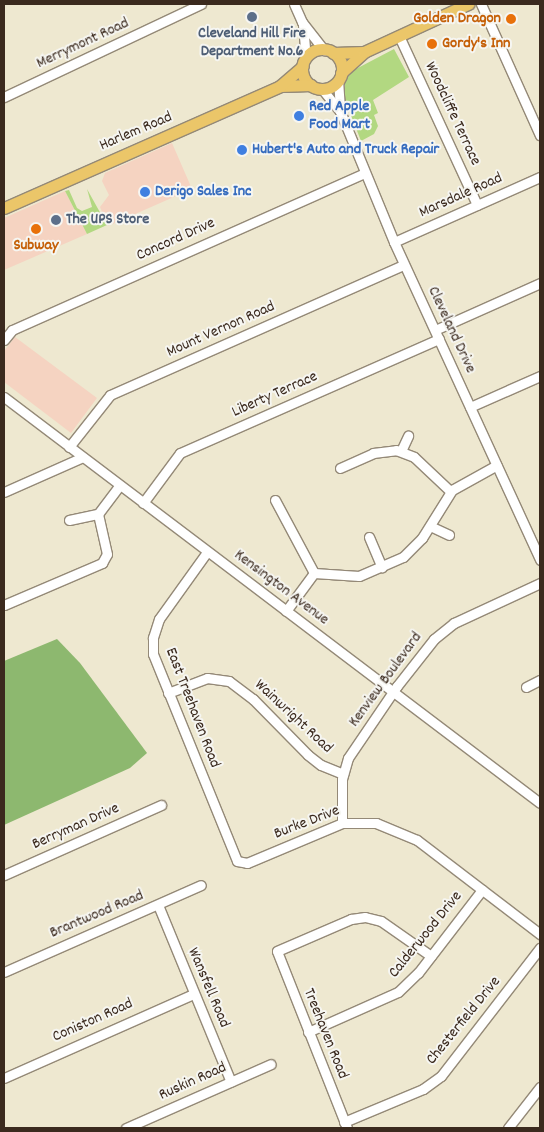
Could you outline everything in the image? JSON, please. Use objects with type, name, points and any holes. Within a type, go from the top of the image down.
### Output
[{"type":"main road","points":[[364,52],[314,51],[305,61],[305,78],[316,87],[340,77],[364,52],[468,4]]},
{"type":"main road","points":[[328,51],[341,64],[340,77]]},
{"type":"main road","name":"Harlem Road","points":[[4,208],[280,86],[305,61]]},
{"type":"main road","name":"Harlem Road","points":[[280,86],[316,87]]},
{"type":"street","name":"Merrymont Road","points":[[4,98],[202,4]]},
{"type":"street","points":[[294,4],[302,22],[328,51]]},
{"type":"street","points":[[481,4],[540,135]]},
{"type":"street","points":[[302,22],[305,61]]},
{"type":"street","name":"Woodcliffe Terrace","points":[[400,36],[477,205]]},
{"type":"street","name":"Cleveland Drive","points":[[340,77],[340,111],[365,173],[404,265],[540,560]]},
{"type":"street","name":"Cleveland Drive","points":[[316,87],[340,111]]},
{"type":"street","name":"Concord Drive","points":[[4,340],[12,330],[365,173]]},
{"type":"street","name":"Marsdale Road","points":[[394,242],[540,177]]},
{"type":"street","name":"Mount Vernon Road","points":[[69,447],[110,395],[404,265]]},
{"type":"street","points":[[435,330],[540,283]]},
{"type":"street","name":"Liberty Terrace","points":[[143,503],[180,453],[440,340]]},
{"type":"street","points":[[470,407],[540,376]]},
{"type":"street","name":"Kensington Avenue","points":[[4,397],[540,803]]},
{"type":"street","points":[[400,451],[408,436]]},
{"type":"street","points":[[340,468],[381,451],[400,451],[417,460],[450,491]]},
{"type":"street","points":[[4,492],[83,457]]},
{"type":"street","points":[[314,573],[351,577],[382,567],[408,554],[430,526],[450,491],[497,465]]},
{"type":"street","points":[[69,520],[98,514],[120,485]]},
{"type":"street","points":[[275,500],[314,573]]},
{"type":"street","points":[[4,606],[102,563],[107,554],[98,514]]},
{"type":"street","points":[[430,526],[449,535]]},
{"type":"street","points":[[369,537],[382,567]]},
{"type":"street","name":"East Treehaven Road","points":[[208,552],[159,619],[154,633],[155,662],[212,800]]},
{"type":"street","points":[[286,611],[314,573]]},
{"type":"street","name":"Kenview Boulevard","points":[[342,823],[343,774],[352,752],[434,639],[449,626],[540,583]]},
{"type":"street","name":"Wainwright Road","points":[[168,693],[207,678],[229,681],[253,699],[308,755],[321,765],[343,774]]},
{"type":"street","points":[[526,687],[540,680]]},
{"type":"street","name":"Burke Drive","points":[[212,800],[236,858],[244,864],[342,823],[376,823],[408,835],[540,934]]},
{"type":"street","name":"Berryman Drive","points":[[4,876],[161,806]]},
{"type":"street","name":"Brantwood Road","points":[[4,972],[201,885]]},
{"type":"street","name":"Calderwood Drive","points":[[308,1032],[390,997],[408,983],[482,890]]},
{"type":"street","name":"Wansfell Road","points":[[158,905],[231,1082]]},
{"type":"street","name":"Treehaven Road","points":[[346,1125],[277,951],[351,919],[366,917],[381,921],[431,956]]},
{"type":"street","name":"Chesterfield Drive","points":[[346,1125],[423,1089],[441,1076],[540,948]]},
{"type":"street","name":"Coniston Road","points":[[4,1078],[194,994]]},
{"type":"street","name":"Ruskin Road","points":[[126,1128],[271,1064]]},
{"type":"street","points":[[508,1128],[540,1087]]},
{"type":"shaded area","points":[[172,143],[192,189],[108,226],[100,207],[109,195],[102,181],[105,173]]},
{"type":"shaded area","points":[[65,191],[87,234],[4,270],[4,218]]},
{"type":"shaded area","points":[[15,337],[97,398],[71,433],[4,382],[4,351]]},
{"type":"green space","points":[[394,49],[409,77],[373,100],[378,113],[374,115],[378,126],[374,134],[361,141],[345,100],[345,80],[354,70]]},
{"type":"green space","points":[[87,189],[107,225],[87,234],[65,191],[69,190],[77,208],[82,211],[92,207]]},
{"type":"green space","points":[[57,639],[80,663],[147,753],[130,768],[4,825],[4,661]]},
{"type":"place","name":"Cleveland Hill Fire Department No.6","points":[[252,17]]},
{"type":"place","name":"Golden Dragon","points":[[511,19]]},
{"type":"place","name":"Gordy's Inn","points":[[432,44]]},
{"type":"place","name":"Red Apple Food Mart","points":[[299,116]]},
{"type":"place","name":"Hubert's Auto and Truck Repair","points":[[242,150]]},
{"type":"place","name":"Derigo Sales Inc","points":[[145,192]]},
{"type":"place","name":"The UPS Store","points":[[56,220]]},
{"type":"place","name":"Subway","points":[[36,229]]}]
